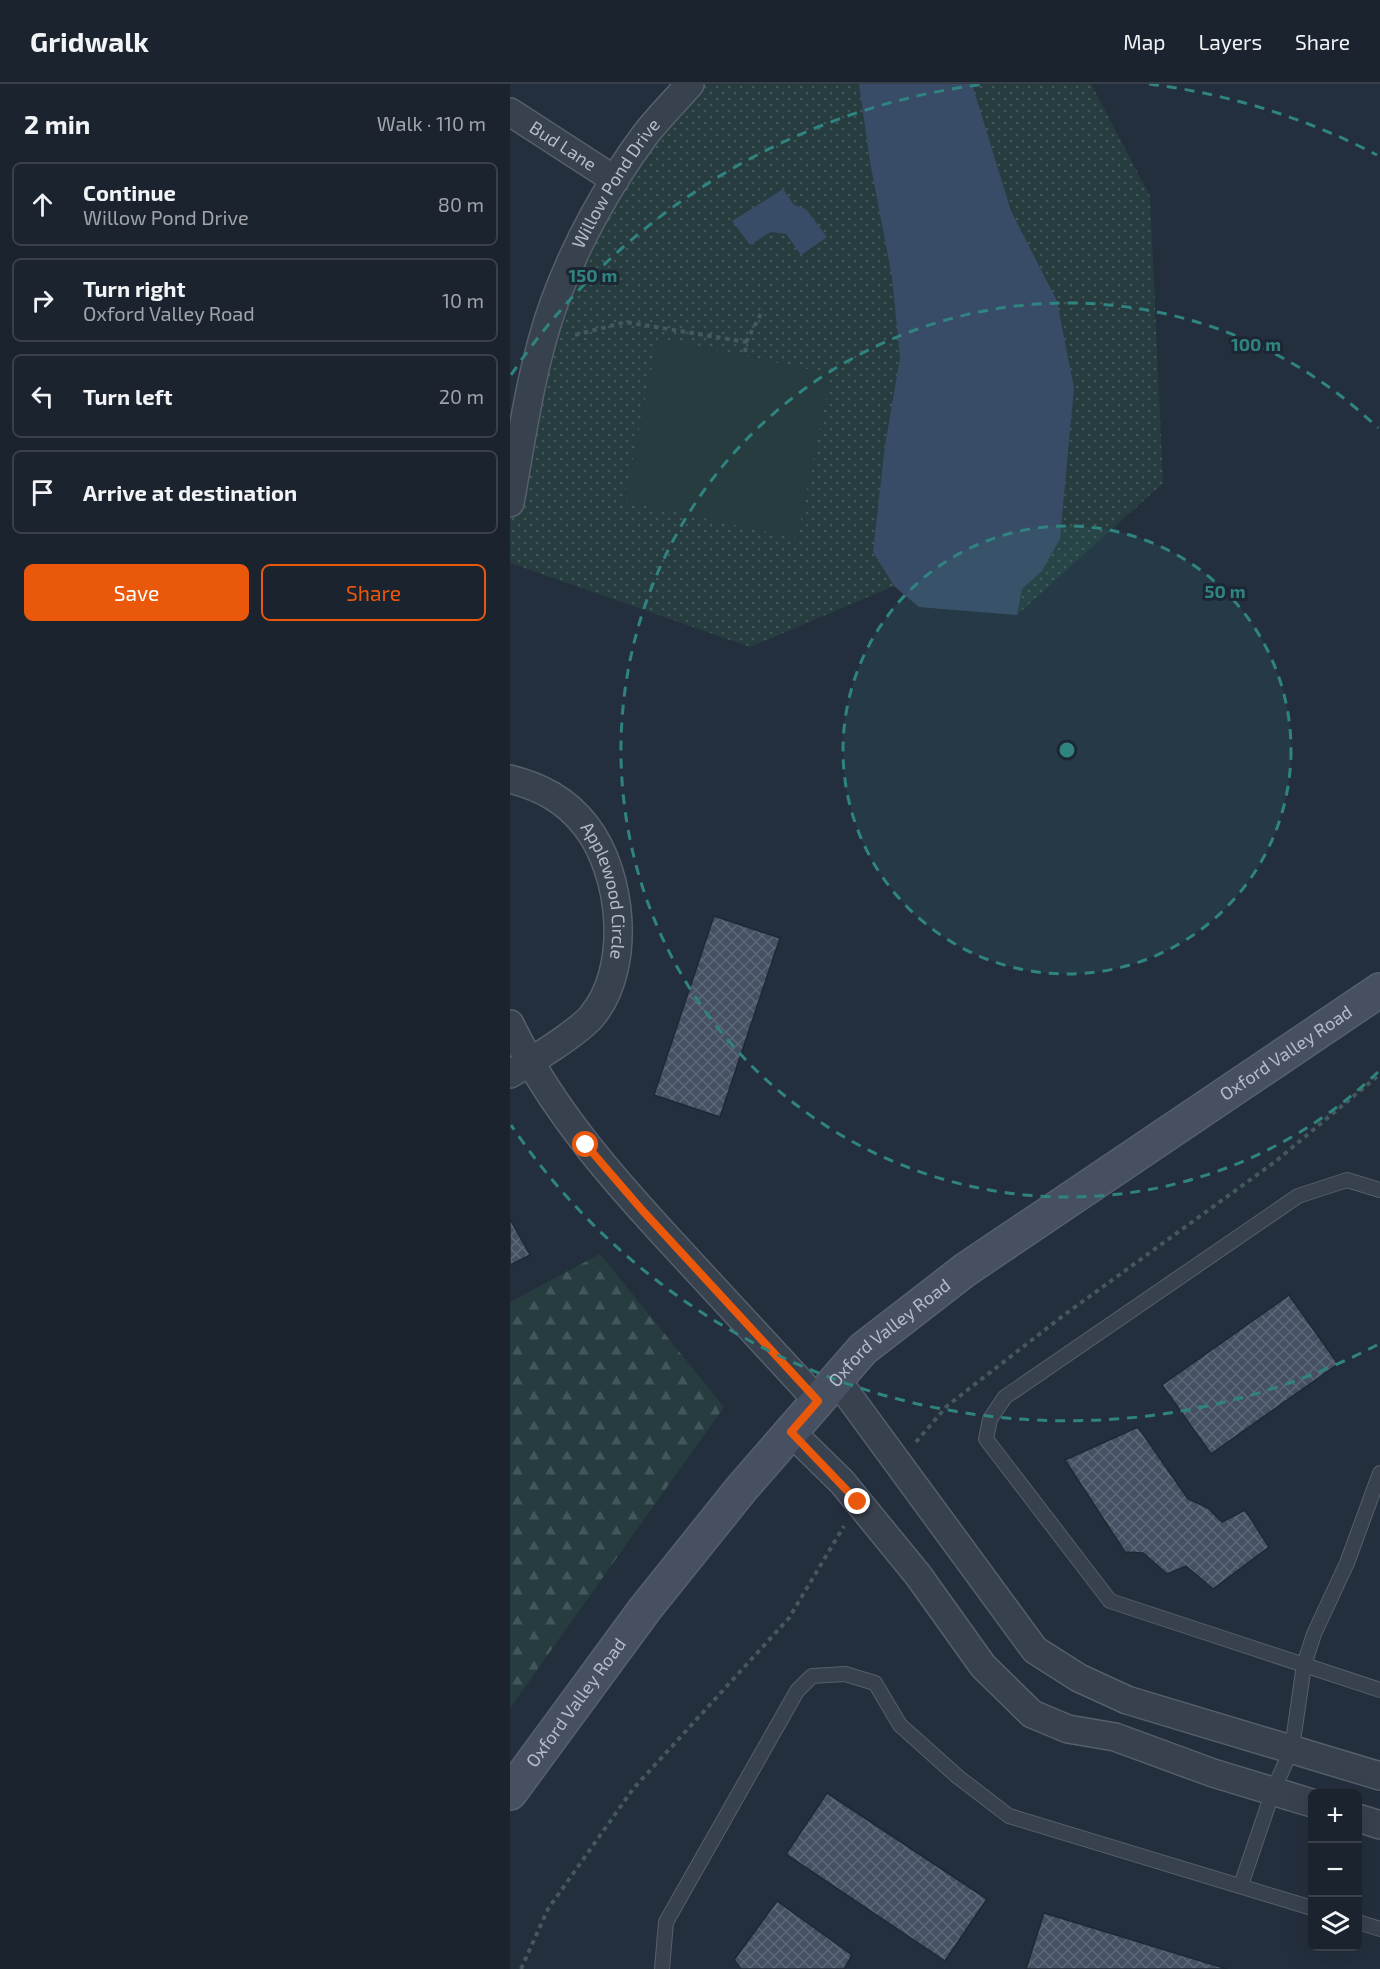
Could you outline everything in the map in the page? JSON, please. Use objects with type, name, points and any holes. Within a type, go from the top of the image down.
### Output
[{"type":"main road","name":"Oxford Valley Road","points":[[510,1793],[645,1609],[791,1432],[863,1349],[965,1270],[1380,990]]},
{"type":"street","name":"Willow Pond Drive","points":[[510,503],[533,382],[553,305],[568,268],[615,180],[646,134],[690,84]]},
{"type":"street","name":"Bud Lane","points":[[510,112],[615,180]]},
{"type":"street","name":"Applewood Circle","points":[[510,779],[539,787],[567,806],[586,826],[609,873],[616,907],[619,951],[617,967],[608,990],[592,1017],[520,1069]]},
{"type":"street","points":[[510,1024],[520,1069],[642,1210],[828,1390],[1035,1650],[1079,1678],[1126,1700],[1380,1776]]},
{"type":"street","points":[[791,1432],[842,1482],[918,1575],[983,1666],[1032,1714],[1068,1729],[1115,1737],[1308,1802]]},
{"type":"street","points":[[1362,1819],[1380,1825]]},
{"type":"lane","points":[[1380,1190],[1347,1180],[1298,1196],[1005,1397],[990,1419],[986,1439],[1110,1600],[1380,1690]]},
{"type":"lane","points":[[1240,1885],[1273,1791],[1292,1748],[1304,1665],[1314,1634],[1347,1563],[1380,1473]]},
{"type":"lane","points":[[662,1969],[666,1922],[797,1691],[812,1676],[845,1674],[875,1683],[900,1725],[958,1778],[1009,1816],[1308,1907]]},
{"type":"lane","points":[[1362,1923],[1380,1929]]},
{"type":"path","points":[[745,356],[746,342],[763,310]]},
{"type":"path","points":[[575,335],[626,322],[746,342]]},
{"type":"green space","points":[[690,84],[1091,84],[1150,196],[1163,483],[1017,615],[919,607],[894,586],[750,647],[510,563],[510,503],[568,268]]},
{"type":"green space","points":[[658,338],[831,374],[797,538],[624,501]]},
{"type":"green space","points":[[600,1254],[724,1407],[510,1708],[510,1302]]},
{"type":"water","points":[[859,84],[972,84],[1011,211],[1057,301],[1074,388],[1060,539],[1042,571],[1022,589],[1017,615],[919,607],[894,586],[873,552],[885,445],[900,358],[892,277],[870,162]]},
{"type":"water","points":[[783,189],[794,205],[806,209],[827,237],[801,255],[786,234],[771,232],[750,245],[732,221]]},
{"type":"building","points":[[714,916],[780,938],[720,1117],[654,1095]]},
{"type":"building","points":[[510,1219],[530,1255],[510,1265]]},
{"type":"building","points":[[1289,1295],[1338,1364],[1211,1454],[1162,1385]]},
{"type":"building","points":[[1138,1427],[1188,1499],[1208,1508],[1222,1522],[1245,1510],[1269,1547],[1213,1589],[1186,1566],[1167,1574],[1143,1553],[1125,1552],[1065,1460]]},
{"type":"building","points":[[827,1793],[987,1899],[945,1961],[786,1854]]},
{"type":"building","points":[[777,1901],[852,1955],[844,1969],[741,1969],[734,1960]]},
{"type":"building","points":[[1044,1913],[1227,1969],[1026,1969]]},
{"type":"route","points":[[586,1145],[642,1210],[818,1401],[791,1432],[842,1482],[858,1502]]}]
